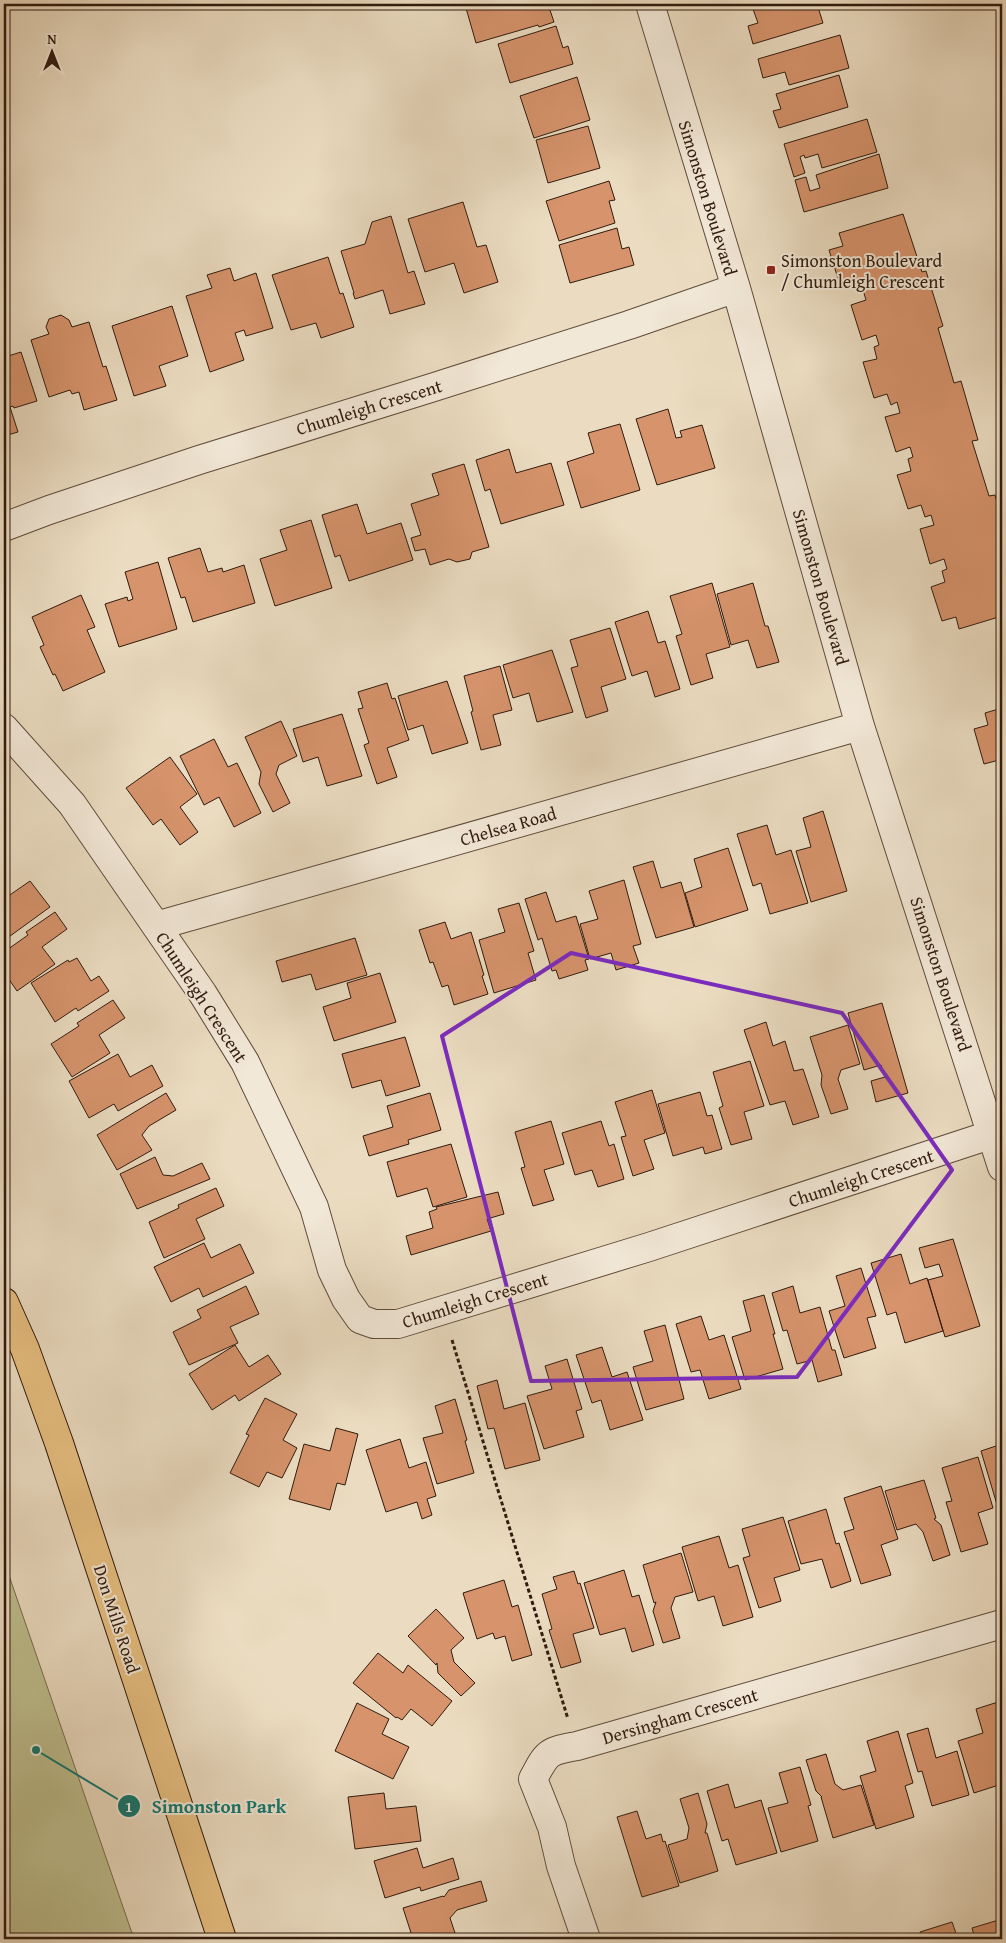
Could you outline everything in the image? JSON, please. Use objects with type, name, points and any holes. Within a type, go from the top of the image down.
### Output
[{"type":"main road","name":"Don Mills Road","points":[[4,1302],[25,1349],[59,1443],[222,1939]]},
{"type":"street","name":"Simonston Boulevard","points":[[650,4],[736,288],[860,726],[1002,1166]]},
{"type":"street","name":"Chumleigh Crescent","points":[[4,527],[199,460],[478,373],[736,288]]},
{"type":"street","name":"Chelsea Road","points":[[156,926],[860,726]]},
{"type":"street","name":"Chumleigh Crescent","points":[[4,728],[72,804],[203,994],[245,1062],[314,1207],[332,1270],[346,1299],[360,1319],[374,1324],[398,1324],[650,1247],[993,1134]]},
{"type":"street","name":"Dersingham Crescent","points":[[586,1939],[561,1866],[552,1827],[533,1779],[543,1760],[553,1750],[577,1746],[1002,1624]]},
{"type":"path","points":[[443,1310],[577,1746]]},
{"type":"highlighted area","points":[[571,953],[842,1013],[952,1170],[797,1377],[531,1381],[442,1036]]},
{"type":"green space","points":[[4,1561],[134,1939],[4,1939]]},
{"type":"building","points":[[4,4],[25,4],[6,10],[9,20],[4,22]]},
{"type":"building","points":[[479,4],[548,4],[554,22],[476,43],[466,8]]},
{"type":"building","points":[[769,4],[817,4],[823,23],[753,44],[748,26],[758,23],[753,9]]},
{"type":"building","points":[[556,26],[563,48],[568,46],[573,64],[510,83],[498,44]]},
{"type":"building","points":[[840,35],[849,68],[789,85],[785,72],[763,78],[758,59]]},
{"type":"building","points":[[839,75],[848,107],[779,128],[773,111],[781,109],[776,94]]},
{"type":"building","points":[[577,77],[590,120],[534,138],[520,96]]},
{"type":"building","points":[[867,119],[877,152],[822,168],[818,154],[805,158],[804,155],[800,157],[805,173],[794,177],[784,144]]},
{"type":"building","points":[[588,126],[600,168],[548,183],[536,140]]},
{"type":"building","points":[[879,154],[888,188],[804,212],[795,180],[806,177],[810,191],[820,188],[816,175]]},
{"type":"building","points":[[609,181],[615,200],[609,201],[615,223],[559,241],[546,201]]},
{"type":"building","points":[[463,202],[477,247],[486,245],[498,282],[464,293],[454,263],[425,272],[408,219]]},
{"type":"building","points":[[903,214],[922,272],[926,271],[943,326],[938,328],[954,383],[961,381],[978,440],[972,441],[989,496],[995,495],[1002,520],[1002,616],[959,629],[956,617],[942,621],[931,587],[945,582],[942,571],[947,569],[944,559],[930,564],[920,529],[934,525],[931,515],[925,517],[921,505],[908,509],[897,475],[911,471],[908,459],[913,457],[910,447],[896,452],[885,417],[900,413],[897,402],[891,405],[887,394],[874,398],[863,362],[877,359],[874,347],[879,345],[876,335],[862,340],[851,305],[866,300],[863,290],[857,292],[854,281],[840,285],[829,250],[843,246],[839,233]]},
{"type":"building","points":[[391,216],[408,273],[414,271],[425,304],[390,314],[383,290],[355,299],[341,251],[365,244],[372,222]]},
{"type":"building","points":[[617,228],[622,249],[629,247],[634,265],[570,283],[559,245]]},
{"type":"building","points":[[328,257],[340,294],[343,293],[354,327],[321,338],[316,323],[291,330],[272,275]]},
{"type":"building","points":[[230,268],[234,281],[256,273],[273,328],[246,336],[244,330],[235,333],[244,360],[210,372],[186,296],[212,288],[207,275]]},
{"type":"building","points":[[172,306],[188,356],[159,366],[166,386],[134,396],[112,326]]},
{"type":"building","points":[[61,315],[69,320],[72,327],[89,322],[103,367],[106,366],[117,400],[84,410],[79,392],[72,394],[70,390],[49,397],[31,340],[49,334],[46,327],[49,319]]},
{"type":"building","points":[[4,352],[5,357],[21,352],[37,401],[14,408],[13,406],[10,407],[18,432],[4,436]]},
{"type":"building","points":[[668,409],[676,438],[682,437],[680,431],[702,425],[715,468],[657,485],[636,419]]},
{"type":"building","points":[[620,424],[640,490],[581,508],[567,462],[594,453],[588,433]]},
{"type":"building","points":[[509,449],[516,473],[551,463],[564,505],[501,524],[490,489],[485,491],[476,460]]},
{"type":"building","points":[[464,464],[489,547],[472,552],[470,559],[457,562],[449,559],[430,565],[425,549],[415,551],[411,538],[421,535],[411,504],[439,495],[432,474]]},
{"type":"building","points":[[357,504],[367,534],[401,523],[413,560],[349,581],[340,555],[335,557],[322,515]]},
{"type":"building","points":[[311,520],[332,588],[275,606],[260,559],[287,550],[280,530]]},
{"type":"building","points":[[200,548],[208,572],[222,568],[223,572],[244,565],[255,603],[193,622],[185,597],[181,598],[168,558]]},
{"type":"building","points":[[158,562],[177,629],[119,647],[105,604],[127,597],[128,601],[133,599],[125,572]]},
{"type":"building","points":[[712,583],[730,647],[706,654],[713,678],[691,685],[676,636],[682,634],[670,596]]},
{"type":"building","points":[[753,583],[765,626],[768,626],[779,662],[757,668],[748,640],[731,645],[717,594]]},
{"type":"building","points":[[81,595],[95,627],[87,630],[105,672],[63,691],[40,647],[44,645],[32,617]]},
{"type":"building","points":[[648,611],[658,643],[665,641],[680,689],[655,697],[647,671],[632,676],[615,622]]},
{"type":"building","points":[[610,628],[626,679],[601,687],[608,711],[586,718],[571,668],[578,666],[570,640]]},
{"type":"building","points":[[552,650],[573,712],[537,722],[529,693],[513,698],[503,665]]},
{"type":"building","points":[[500,666],[512,710],[493,715],[501,745],[481,750],[464,676]]},
{"type":"building","points":[[447,681],[468,743],[432,754],[423,725],[408,730],[398,696]]},
{"type":"building","points":[[387,683],[392,699],[395,698],[409,740],[387,748],[397,777],[377,784],[364,745],[369,743],[358,709],[363,708],[358,692]]},
{"type":"building","points":[[1002,708],[1002,770],[999,760],[984,764],[974,729],[988,725],[985,713]]},
{"type":"building","points":[[342,714],[362,776],[327,786],[318,757],[303,762],[293,729]]},
{"type":"building","points":[[281,721],[297,756],[279,765],[276,774],[290,803],[273,812],[259,784],[261,772],[245,737]]},
{"type":"building","points":[[214,739],[228,767],[237,763],[261,813],[234,827],[219,797],[204,805],[180,756]]},
{"type":"building","points":[[170,757],[197,794],[180,807],[198,832],[180,845],[161,819],[153,825],[126,788]]},
{"type":"building","points":[[1002,782],[1002,801],[997,784]]},
{"type":"building","points":[[823,811],[847,891],[811,902],[796,851],[811,847],[803,818]]},
{"type":"building","points":[[767,825],[776,855],[791,850],[808,903],[770,914],[761,883],[753,886],[737,834]]},
{"type":"building","points":[[728,848],[748,910],[695,927],[685,893],[702,887],[694,859]]},
{"type":"building","points":[[653,861],[661,888],[681,882],[694,927],[656,938],[633,867]]},
{"type":"building","points":[[624,880],[641,944],[633,946],[639,963],[616,970],[611,953],[590,959],[580,924],[598,919],[589,891]]},
{"type":"building","points":[[30,881],[50,907],[6,939],[4,936],[4,899]]},
{"type":"building","points":[[546,892],[556,922],[576,916],[589,959],[585,960],[588,970],[559,979],[556,970],[552,971],[542,938],[538,940],[525,899]]},
{"type":"building","points":[[519,903],[534,951],[528,953],[536,980],[494,993],[479,940],[505,932],[498,909]]},
{"type":"building","points":[[55,912],[67,929],[42,947],[55,964],[17,991],[4,972],[4,952],[28,935],[26,932]]},
{"type":"building","points":[[445,922],[451,939],[471,932],[488,994],[454,1005],[448,985],[442,987],[433,962],[430,963],[419,930]]},
{"type":"building","points":[[355,938],[367,975],[316,990],[311,974],[282,982],[276,961]]},
{"type":"building","points":[[77,958],[91,981],[99,976],[109,991],[78,1011],[76,1008],[55,1022],[31,983],[68,960],[69,962]]},
{"type":"building","points":[[380,973],[396,1022],[334,1041],[323,1007],[351,998],[347,983]]},
{"type":"building","points":[[113,1000],[125,1018],[99,1035],[110,1053],[72,1077],[51,1044],[79,1026],[77,1023]]},
{"type":"building","points":[[882,1003],[908,1093],[876,1102],[871,1081],[885,1077],[881,1065],[864,1070],[848,1013]]},
{"type":"building","points":[[766,1022],[773,1046],[785,1041],[794,1071],[803,1069],[819,1117],[793,1125],[785,1101],[770,1105],[744,1030]]},
{"type":"building","points":[[848,1025],[860,1064],[841,1070],[838,1079],[848,1109],[831,1114],[821,1085],[822,1075],[810,1037]]},
{"type":"building","points":[[405,1037],[420,1086],[386,1096],[381,1080],[352,1088],[342,1054]]},
{"type":"building","points":[[118,1054],[130,1077],[152,1065],[163,1086],[118,1111],[114,1104],[89,1118],[69,1081]]},
{"type":"building","points":[[750,1061],[764,1106],[744,1112],[752,1139],[731,1145],[719,1108],[723,1106],[713,1072]]},
{"type":"building","points":[[652,1090],[665,1133],[644,1140],[654,1169],[633,1176],[621,1137],[626,1136],[615,1102]]},
{"type":"building","points":[[700,1092],[707,1116],[712,1115],[722,1149],[705,1154],[703,1147],[673,1156],[658,1104]]},
{"type":"building","points":[[166,1093],[176,1110],[149,1126],[142,1135],[152,1150],[117,1170],[97,1135]]},
{"type":"building","points":[[430,1093],[441,1130],[408,1140],[409,1144],[369,1156],[363,1136],[393,1127],[387,1106]]},
{"type":"building","points":[[551,1121],[564,1164],[544,1170],[554,1200],[533,1206],[521,1168],[525,1167],[515,1132]]},
{"type":"building","points":[[601,1121],[609,1146],[614,1144],[624,1179],[598,1187],[592,1170],[575,1175],[562,1133]]},
{"type":"building","points":[[451,1144],[467,1197],[433,1207],[427,1188],[397,1197],[387,1162]]},
{"type":"building","points":[[155,1157],[163,1175],[173,1176],[202,1163],[210,1179],[137,1209],[120,1174]]},
{"type":"building","points":[[216,1188],[224,1206],[196,1219],[205,1239],[164,1258],[149,1222],[179,1208],[178,1205]]},
{"type":"building","points":[[498,1192],[504,1214],[487,1219],[491,1231],[411,1255],[406,1236],[433,1228],[429,1212],[437,1209],[436,1207]]},
{"type":"building","points":[[953,1239],[980,1326],[945,1337],[928,1280],[943,1276],[939,1264],[925,1268],[919,1248]]},
{"type":"building","points":[[204,1243],[211,1258],[240,1244],[254,1273],[203,1297],[199,1288],[171,1302],[154,1267]]},
{"type":"building","points":[[901,1254],[910,1284],[927,1278],[943,1331],[905,1343],[896,1312],[887,1315],[871,1263]]},
{"type":"building","points":[[861,1268],[876,1316],[867,1318],[876,1348],[844,1358],[829,1311],[845,1306],[836,1276]]},
{"type":"building","points":[[246,1286],[259,1314],[230,1327],[238,1343],[189,1365],[173,1332],[201,1318],[197,1310]]},
{"type":"building","points":[[793,1286],[800,1313],[820,1307],[832,1350],[835,1350],[842,1375],[818,1382],[812,1360],[797,1364],[787,1330],[783,1331],[772,1293]]},
{"type":"building","points":[[764,1295],[783,1369],[745,1380],[732,1337],[751,1331],[743,1301]]},
{"type":"building","points":[[701,1316],[709,1340],[724,1335],[741,1389],[709,1399],[700,1370],[691,1372],[676,1324]]},
{"type":"building","points":[[665,1325],[684,1399],[646,1410],[633,1367],[653,1361],[644,1331]]},
{"type":"building","points":[[235,1345],[249,1367],[268,1355],[281,1374],[239,1401],[235,1395],[212,1410],[189,1374]]},
{"type":"building","points":[[602,1347],[612,1377],[627,1372],[643,1420],[610,1430],[601,1400],[592,1403],[576,1355]]},
{"type":"building","points":[[567,1359],[582,1409],[576,1411],[584,1437],[544,1449],[527,1396],[552,1389],[545,1366]]},
{"type":"building","points":[[497,1380],[504,1409],[525,1403],[540,1460],[505,1469],[494,1428],[488,1429],[477,1386]]},
{"type":"building","points":[[265,1398],[297,1414],[283,1440],[297,1448],[282,1478],[267,1472],[259,1487],[230,1473],[249,1435],[246,1434]]},
{"type":"building","points":[[455,1399],[474,1473],[437,1484],[423,1438],[443,1433],[435,1406]]},
{"type":"building","points":[[336,1428],[358,1434],[345,1485],[337,1483],[330,1510],[289,1499],[304,1444],[330,1451]]},
{"type":"building","points":[[400,1439],[409,1468],[426,1462],[436,1496],[427,1499],[432,1515],[422,1519],[417,1502],[386,1512],[366,1450]]},
{"type":"building","points":[[1002,1444],[1002,1506],[998,1508],[981,1451]]},
{"type":"building","points":[[978,1457],[993,1508],[978,1513],[988,1544],[961,1552],[946,1502],[952,1501],[942,1468]]},
{"type":"building","points":[[924,1480],[936,1518],[934,1519],[941,1525],[950,1555],[933,1561],[923,1532],[916,1524],[897,1530],[885,1491]]},
{"type":"building","points":[[881,1486],[898,1539],[881,1545],[891,1575],[861,1584],[844,1532],[854,1529],[844,1498]]},
{"type":"building","points":[[826,1509],[836,1544],[839,1543],[851,1581],[831,1588],[822,1559],[801,1564],[788,1521]]},
{"type":"building","points":[[783,1517],[800,1570],[774,1578],[781,1601],[759,1608],[743,1558],[750,1556],[742,1529]]},
{"type":"building","points":[[719,1536],[729,1568],[738,1565],[753,1617],[723,1626],[714,1596],[698,1601],[682,1547]]},
{"type":"building","points":[[681,1553],[693,1592],[675,1597],[671,1608],[680,1638],[663,1643],[653,1611],[656,1602],[654,1603],[643,1565]]},
{"type":"building","points":[[624,1570],[632,1597],[639,1595],[654,1645],[632,1652],[625,1628],[600,1635],[584,1583]]},
{"type":"building","points":[[574,1571],[578,1584],[580,1583],[594,1628],[573,1634],[581,1662],[561,1668],[549,1630],[552,1629],[542,1594],[557,1589],[553,1577]]},
{"type":"building","points":[[504,1580],[512,1607],[518,1605],[532,1655],[512,1661],[505,1636],[495,1639],[493,1633],[477,1639],[463,1593]]},
{"type":"building","points":[[436,1609],[464,1638],[451,1650],[454,1662],[475,1683],[461,1696],[438,1673],[437,1663],[436,1665],[408,1636]]},
{"type":"building","points":[[378,1653],[403,1673],[408,1665],[452,1701],[432,1726],[411,1709],[402,1720],[396,1718],[353,1683]]},
{"type":"building","points":[[998,1702],[1002,1717],[1002,1784],[974,1793],[958,1741],[983,1733],[976,1709]]},
{"type":"building","points":[[357,1703],[389,1719],[382,1734],[409,1747],[393,1779],[335,1751]]},
{"type":"building","points":[[928,1728],[936,1758],[957,1751],[969,1795],[932,1806],[922,1771],[918,1772],[907,1734]]},
{"type":"building","points":[[898,1731],[913,1783],[905,1786],[914,1817],[876,1829],[860,1776],[876,1771],[867,1741]]},
{"type":"building","points":[[826,1754],[835,1784],[843,1790],[861,1785],[874,1825],[833,1838],[822,1797],[816,1791],[806,1760]]},
{"type":"building","points":[[800,1767],[811,1805],[808,1806],[818,1841],[781,1852],[768,1808],[788,1803],[779,1773]]},
{"type":"building","points":[[728,1784],[735,1808],[761,1800],[777,1853],[736,1865],[728,1839],[722,1841],[707,1791]]},
{"type":"building","points":[[384,1793],[386,1809],[416,1806],[421,1841],[355,1849],[348,1797]]},
{"type":"building","points":[[698,1793],[707,1824],[705,1833],[707,1833],[718,1871],[680,1883],[668,1845],[687,1839],[689,1828],[680,1799]]},
{"type":"building","points":[[637,1811],[646,1839],[661,1834],[663,1842],[665,1841],[679,1886],[642,1897],[617,1817]]},
{"type":"building","points":[[417,1848],[423,1868],[453,1858],[459,1879],[421,1891],[420,1887],[385,1898],[374,1861]]},
{"type":"building","points":[[481,1881],[487,1901],[457,1910],[450,1918],[456,1936],[447,1939],[413,1939],[403,1908],[444,1897],[449,1890]]},
{"type":"building","points":[[1002,1919],[1002,1939],[975,1939],[972,1928]]},
{"type":"building","points":[[952,1922],[958,1939],[922,1939],[920,1932]]},
{"type":"place","name":"Simonston Boulevard / Chumleigh Crescent","points":[[771,270]]},
{"type":"place","name":"Simonston Park","points":[[36,1750]]}]
